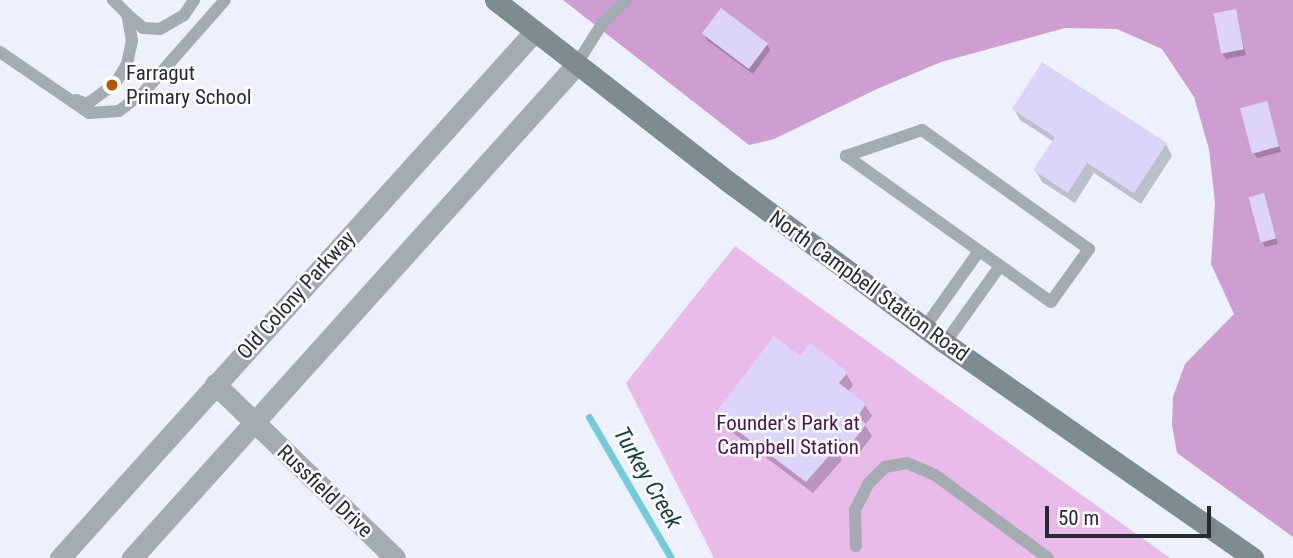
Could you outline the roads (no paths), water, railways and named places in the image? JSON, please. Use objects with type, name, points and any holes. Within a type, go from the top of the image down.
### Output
[{"type":"main road","name":"North Campbell Station Road","points":[[495,0],[576,65],[945,342],[1253,558]]},
{"type":"street","name":"Old Colony Parkway","points":[[60,558],[534,32]]},
{"type":"street","points":[[132,558],[255,425],[576,65]]},
{"type":"street","name":"Russfield Drive","points":[[215,384],[395,558]]},
{"type":"lane","points":[[113,0],[143,28],[160,29],[184,15],[193,1]]},
{"type":"lane","points":[[0,52],[89,113],[119,111],[143,93],[225,0]]},
{"type":"lane","points":[[576,65],[602,24],[626,0]]},
{"type":"lane","points":[[62,95],[87,104],[115,85],[127,64],[132,41],[127,14]]},
{"type":"lane","points":[[922,130],[1089,249],[1051,302],[1000,266],[846,156],[922,130]]},
{"type":"lane","points":[[925,327],[979,251]]},
{"type":"lane","points":[[945,342],[1000,266]]},
{"type":"lane","points":[[856,546],[855,510],[869,483],[885,467],[906,463],[918,465],[1048,558]]},
{"type":"waterway","name":"Turkey Creek","points":[[589,417],[671,558]]},
{"type":"place","name":"Farragut Primary School","points":[[112,85]]},
{"type":"park label","name":"Founder's Park at Campbell Station","points":[[788,435]]}]
